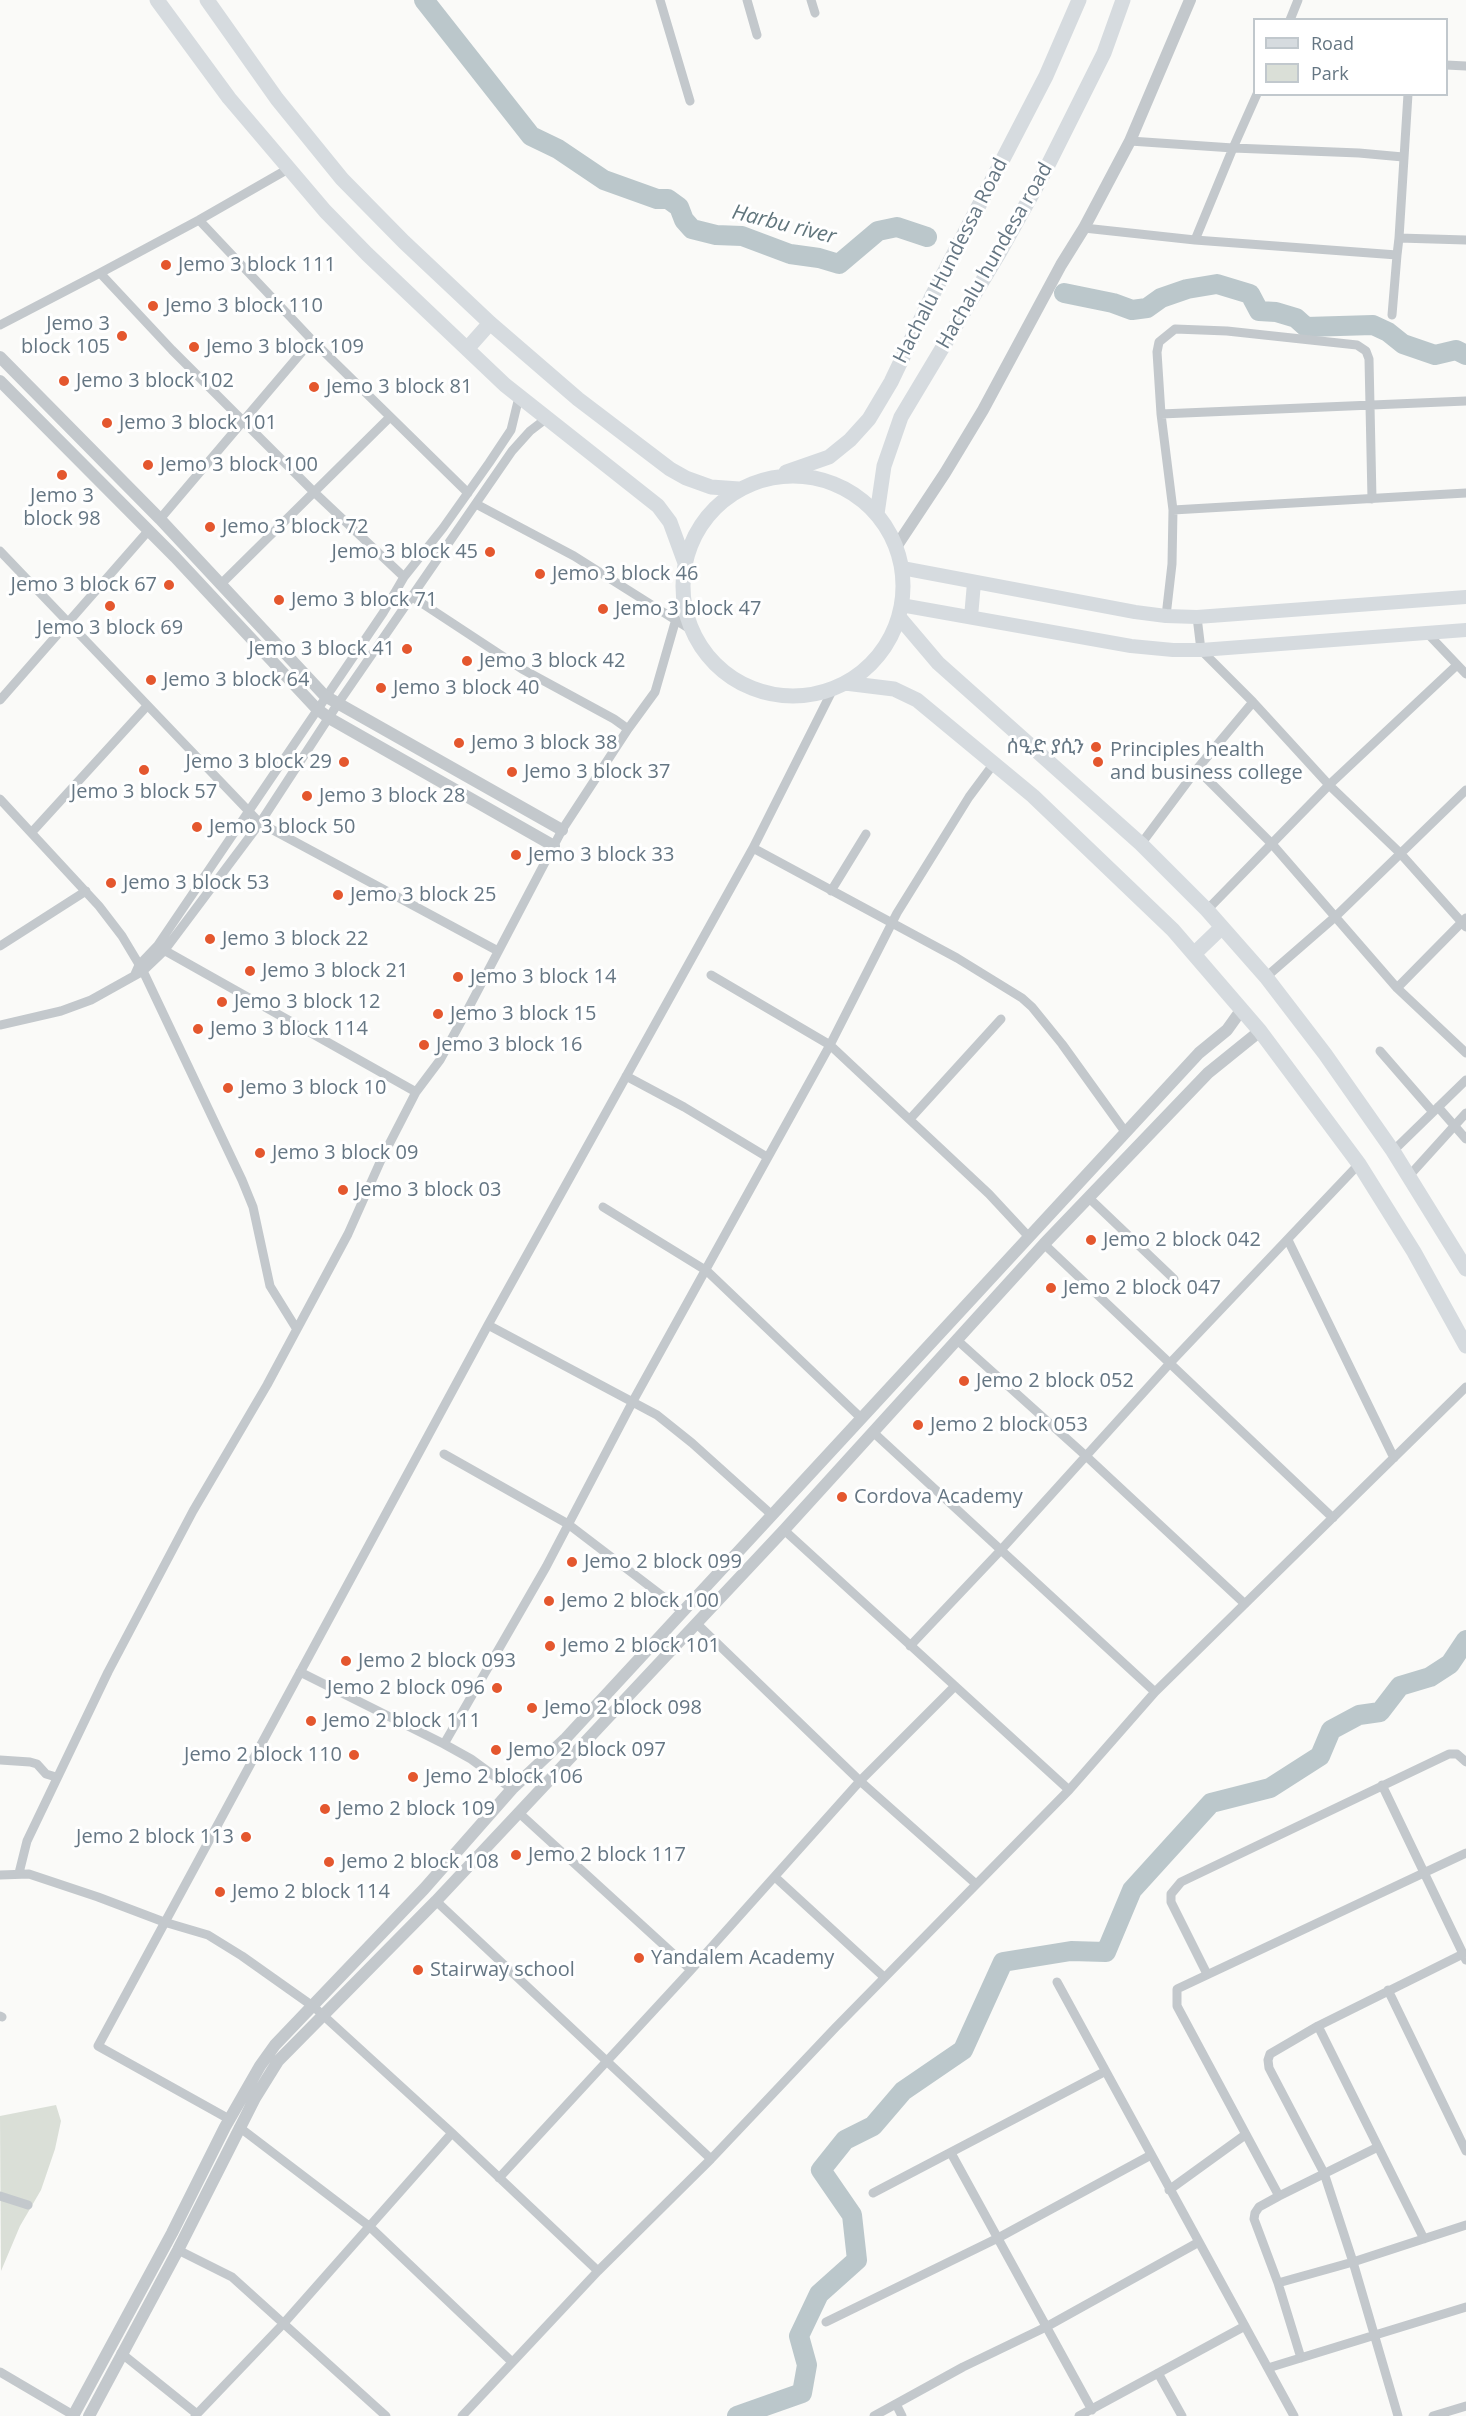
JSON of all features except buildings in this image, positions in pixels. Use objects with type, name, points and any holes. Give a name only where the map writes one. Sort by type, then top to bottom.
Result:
[{"type":"main road","points":[[157,0],[206,69],[288,169],[367,254],[467,350],[519,396],[658,506],[670,522],[685,563]]},
{"type":"main road","points":[[207,0],[277,99],[342,179],[404,242],[490,323],[578,399],[670,469],[686,478],[711,487],[739,489]]},
{"type":"main road","name":"Hachalu Hundessa Road","points":[[739,489],[829,457],[850,440],[869,419],[891,382],[932,296],[1046,76],[1079,0]]},
{"type":"main road","name":"Hachalu hundesa road","points":[[877,514],[884,466],[901,417],[998,255],[1045,171],[1104,53],[1123,0]]},
{"type":"main road","points":[[467,350],[490,323]]},
{"type":"main road","points":[[739,489],[716,506],[699,528],[685,563],[683,586],[686,609],[693,631],[703,649],[717,665],[733,678],[752,688],[772,694],[792,696],[813,694],[839,686],[868,666],[887,644],[900,611],[902,568],[896,547],[877,514],[848,490],[813,476],[775,476]]},
{"type":"main road","points":[[902,568],[974,583],[1166,616],[1197,617],[1466,597]]},
{"type":"main road","points":[[971,617],[974,583]]},
{"type":"main road","points":[[900,611],[971,617],[1131,646],[1202,650],[1466,630]]},
{"type":"main road","points":[[900,611],[938,663],[1141,844],[1207,910],[1266,977],[1325,1054],[1393,1151],[1466,1269]]},
{"type":"main road","points":[[839,686],[894,689],[917,700],[995,762],[1115,872],[1195,953],[1260,1031],[1359,1164],[1462,1330],[1466,1346]]},
{"type":"main road","points":[[1195,953],[1221,928]]},
{"type":"street","points":[[660,0],[690,101]]},
{"type":"street","points":[[747,0],[757,35]]},
{"type":"street","points":[[811,0],[815,13]]},
{"type":"street","points":[[896,547],[945,474],[983,410],[1061,265],[1084,228],[1130,141],[1190,0]]},
{"type":"street","points":[[1291,18],[1298,0]]},
{"type":"street","points":[[1448,65],[1466,66]]},
{"type":"street","points":[[1195,240],[1256,96]]},
{"type":"street","points":[[1392,315],[1408,96]]},
{"type":"street","points":[[1130,141],[1403,157]]},
{"type":"street","points":[[0,325],[199,220],[288,169]]},
{"type":"street","points":[[199,220],[312,340],[468,493]]},
{"type":"street","points":[[1084,228],[1195,240],[1397,255]]},
{"type":"street","points":[[1399,238],[1466,240]]},
{"type":"street","points":[[100,273],[172,350],[314,492],[404,577]]},
{"type":"street","points":[[1166,616],[1172,564],[1173,510],[1161,414],[1157,352],[1160,342],[1175,329],[1227,331],[1357,345],[1366,351],[1369,359],[1372,499]]},
{"type":"street","points":[[160,519],[312,340]]},
{"type":"street","points":[[0,357],[186,546],[324,696],[562,830]]},
{"type":"street","points":[[10,367],[0,380],[149,530],[316,708],[329,718],[554,846]]},
{"type":"street","points":[[161,948],[247,811],[383,613],[404,577],[443,528],[511,430],[519,396]]},
{"type":"street","points":[[1161,414],[1466,401]]},
{"type":"street","points":[[221,584],[390,417]]},
{"type":"street","points":[[0,1025],[76,1006],[139,970],[161,948],[260,823],[411,596],[520,441],[547,418]]},
{"type":"street","points":[[1173,510],[1466,493]]},
{"type":"street","points":[[476,504],[574,556],[693,631]]},
{"type":"street","points":[[443,528],[454,536]]},
{"type":"street","points":[[0,700],[149,530]]},
{"type":"street","points":[[175,557],[186,546]]},
{"type":"street","points":[[0,551],[260,823],[498,951]]},
{"type":"street","points":[[411,596],[522,669],[614,719],[628,729]]},
{"type":"street","points":[[383,613],[395,621]]},
{"type":"street","points":[[1197,617],[1202,650],[1329,785],[1400,854],[1464,922],[1397,988]]},
{"type":"street","points":[[19,1873],[27,1841],[108,1672],[193,1511],[267,1385],[357,1218],[381,1160],[416,1092],[440,1060],[562,830],[655,692],[676,619]]},
{"type":"street","points":[[1428,634],[1466,674]]},
{"type":"street","points":[[1207,910],[1329,785],[1457,665]]},
{"type":"street","points":[[511,2361],[369,2226],[234,2123],[98,2046],[488,1324],[753,848],[839,686]]},
{"type":"street","points":[[1141,844],[1197,769],[1253,702]]},
{"type":"street","points":[[32,832],[147,706]]},
{"type":"street","points":[[444,1744],[504,1643],[633,1401],[707,1271],[830,1045],[891,925],[969,797],[995,762]]},
{"type":"street","points":[[1197,769],[1272,844],[1397,988],[1466,1053]]},
{"type":"street","points":[[1266,977],[1335,917],[1466,790]]},
{"type":"street","points":[[0,799],[87,891],[122,936],[242,1180],[253,1207],[270,1286],[296,1328]]},
{"type":"street","points":[[831,891],[866,834]]},
{"type":"street","points":[[753,848],[891,925],[957,958],[1027,1002],[1062,1044],[1126,1133]]},
{"type":"street","points":[[0,946],[87,891]]},
{"type":"street","points":[[161,948],[416,1092]]},
{"type":"street","points":[[711,975],[830,1045],[989,1194],[1029,1237]]},
{"type":"street","points":[[318,2012],[512,1789],[566,1738],[1199,1053],[1227,1030],[1242,1009]]},
{"type":"street","points":[[910,1119],[1001,1019]]},
{"type":"street","points":[[0,2372],[73,2416],[122,2354],[178,2250],[260,2066],[275,2045],[290,2028],[318,2012],[436,1900],[849,1460],[1044,1244],[1208,1072],[1260,1031]]},
{"type":"street","points":[[1380,1051],[1436,1110],[1455,1125],[1466,1139]]},
{"type":"street","points":[[626,1076],[684,1107],[767,1157]]},
{"type":"street","points":[[1393,1151],[1466,1080]]},
{"type":"street","points":[[1409,1176],[1466,1113]]},
{"type":"street","points":[[910,1646],[1000,1551],[1171,1362],[1359,1164]]},
{"type":"street","points":[[1090,1172],[1102,1183]]},
{"type":"street","points":[[1089,1198],[1174,1279]]},
{"type":"street","points":[[603,1207],[707,1271],[861,1418]]},
{"type":"street","points":[[1288,1240],[1394,1458]]},
{"type":"street","points":[[1044,1244],[1333,1518]]},
{"type":"street","points":[[488,1324],[657,1415],[692,1443],[772,1515]]},
{"type":"street","points":[[957,1340],[1245,1604]]},
{"type":"street","points":[[462,2416],[511,2361],[598,2271],[711,2159],[884,1977],[1069,1790],[1155,1692],[1466,1387]]},
{"type":"street","points":[[874,1433],[1155,1692]]},
{"type":"street","points":[[835,1447],[849,1460]]},
{"type":"street","points":[[444,1454],[568,1524],[682,1611]]},
{"type":"street","points":[[784,1530],[1069,1790]]},
{"type":"street","points":[[696,1623],[860,1781],[976,1884]]},
{"type":"street","points":[[300,1672],[444,1744],[471,1759],[512,1789]]},
{"type":"street","points":[[498,2178],[691,1970],[860,1781],[955,1686]]},
{"type":"street","points":[[566,1738],[576,1750]]},
{"type":"street","points":[[1208,1974],[1171,1902],[1171,1894],[1180,1882],[1449,1754],[1457,1754],[1466,1762]]},
{"type":"street","points":[[0,1760],[37,1764],[46,1774],[56,1777]]},
{"type":"street","points":[[1382,1785],[1464,1957],[1388,1990],[1318,2026],[1270,2054],[1268,2060],[1269,2068],[1324,2173],[1376,2335],[1398,2416]]},
{"type":"street","points":[[518,1812],[691,1970]]},
{"type":"street","points":[[1279,2196],[1177,2006],[1177,1989],[1466,1852]]},
{"type":"street","points":[[0,1875],[28,1874],[164,1922],[208,1935],[318,2012],[452,2133],[598,2271]]},
{"type":"street","points":[[775,1877],[884,1977]]},
{"type":"street","points":[[436,1900],[711,2159]]},
{"type":"street","points":[[1057,1982],[1104,2072],[1294,2416]]},
{"type":"street","points":[[1388,1990],[1466,2151]]},
{"type":"street","points":[[1318,2026],[1424,2239]]},
{"type":"street","points":[[873,2193],[1104,2072]]},
{"type":"street","points":[[88,2416],[96,2386],[172,2233],[234,2123]]},
{"type":"street","points":[[122,2354],[196,2415],[284,2323],[452,2133]]},
{"type":"street","points":[[1169,2190],[1245,2135]]},
{"type":"street","points":[[1301,2358],[1278,2283],[1254,2219],[1259,2207],[1377,2147]]},
{"type":"street","points":[[951,2153],[1092,2410]]},
{"type":"street","points":[[826,2322],[998,2238],[1151,2155]]},
{"type":"street","points":[[0,2196],[28,2205]]},
{"type":"street","points":[[1278,2283],[1353,2262],[1466,2225]]},
{"type":"street","points":[[874,2416],[963,2367],[1046,2327],[1199,2242]]},
{"type":"street","points":[[178,2250],[232,2277],[386,2416]]},
{"type":"street","points":[[1268,2368],[1466,2307]]},
{"type":"street","points":[[1079,2416],[1245,2326]]},
{"type":"street","points":[[1158,2373],[1182,2416]]},
{"type":"street","points":[[896,2404],[902,2416]]},
{"type":"street","points":[[1433,2416],[1466,2406]]},
{"type":"green space","points":[[56,2105],[61,2121],[55,2149],[41,2190],[20,2226],[1,2271],[0,2116]]},
{"type":"waterway","name":"Harbu river","points":[[424,0],[531,136],[558,149],[604,180],[657,199],[668,199],[679,207],[684,220],[692,229],[716,235],[742,236],[790,254],[819,258],[839,264],[878,231],[897,227],[927,237]]},
{"type":"waterway","name":"Harbu river","points":[[1064,293],[1113,303],[1132,310],[1147,308],[1161,298],[1187,289],[1217,284],[1250,294],[1259,311],[1276,312],[1296,318],[1306,327],[1373,325],[1388,332],[1403,344],[1435,355],[1456,350],[1466,355]]},
{"type":"waterway","points":[[737,2416],[802,2393],[807,2365],[799,2336],[819,2294],[857,2260],[852,2215],[821,2170],[845,2140],[873,2126],[903,2091],[963,2050],[1003,1962],[1071,1951],[1106,1952],[1132,1890],[1211,1803],[1270,1788],[1320,1756],[1331,1730],[1359,1715],[1380,1712],[1400,1686],[1430,1677],[1450,1664],[1466,1640]]},
{"type":"place","name":"Jemo 3 block 111","points":[[166,265]]},
{"type":"place","name":"Jemo 3 block 110","points":[[153,306]]},
{"type":"place","name":"Jemo 3 block 105","points":[[122,336]]},
{"type":"place","name":"Jemo 3 block 109","points":[[194,347]]},
{"type":"place","name":"Jemo 3 block 102","points":[[64,381]]},
{"type":"place","name":"Jemo 3 block 81","points":[[314,387]]},
{"type":"place","name":"Jemo 3 block 101","points":[[107,423]]},
{"type":"place","name":"Jemo 3 block 100","points":[[148,465]]},
{"type":"place","name":"Jemo 3 block 98","points":[[62,475]]},
{"type":"place","name":"Jemo 3 block 72","points":[[210,527]]},
{"type":"place","name":"Jemo 3 block 45","points":[[490,552]]},
{"type":"place","name":"Jemo 3 block 46","points":[[540,574]]},
{"type":"place","name":"Jemo 3 block 67","points":[[169,585]]},
{"type":"place","name":"Jemo 3 block 71","points":[[279,600]]},
{"type":"place","name":"Jemo 3 block 69","points":[[110,606]]},
{"type":"place","name":"Jemo 3 block 47","points":[[603,609]]},
{"type":"place","name":"Jemo 3 block 41","points":[[407,649]]},
{"type":"place","name":"Jemo 3 block 42","points":[[467,661]]},
{"type":"place","name":"Jemo 3 block 64","points":[[151,680]]},
{"type":"place","name":"Jemo 3 block 40","points":[[381,688]]},
{"type":"place","name":"Jemo 3 block 38","points":[[459,743]]},
{"type":"place","name":"ሰዒድ ያሲን","points":[[1096,747]]},
{"type":"place","name":"Jemo 3 block 29","points":[[344,762]]},
{"type":"place","name":"Principles health and business college","points":[[1098,762]]},
{"type":"place","name":"Jemo 3 block 57","points":[[144,770]]},
{"type":"place","name":"Jemo 3 block 37","points":[[512,772]]},
{"type":"place","name":"Jemo 3 block 28","points":[[307,796]]},
{"type":"place","name":"Jemo 3 block 50","points":[[197,827]]},
{"type":"place","name":"Jemo 3 block 33","points":[[516,855]]},
{"type":"place","name":"Jemo 3 block 53","points":[[111,883]]},
{"type":"place","name":"Jemo 3 block 25","points":[[338,895]]},
{"type":"place","name":"Jemo 3 block 22","points":[[210,939]]},
{"type":"place","name":"Jemo 3 block 21","points":[[250,971]]},
{"type":"place","name":"Jemo 3 block 14","points":[[458,977]]},
{"type":"place","name":"Jemo 3 block 12","points":[[222,1002]]},
{"type":"place","name":"Jemo 3 block 15","points":[[438,1014]]},
{"type":"place","name":"Jemo 3 block 114","points":[[198,1029]]},
{"type":"place","name":"Jemo 3 block 16","points":[[424,1045]]},
{"type":"place","name":"Jemo 3 block 10","points":[[228,1088]]},
{"type":"place","name":"Jemo 3 block 09","points":[[260,1153]]},
{"type":"place","name":"Jemo 3 block 03","points":[[343,1190]]},
{"type":"place","name":"Jemo 2 block 042","points":[[1091,1240]]},
{"type":"place","name":"Jemo 2 block 047","points":[[1051,1288]]},
{"type":"place","name":"Jemo 2 block 052","points":[[964,1381]]},
{"type":"place","name":"Jemo 2 block 053","points":[[918,1425]]},
{"type":"place","name":"Cordova Academy","points":[[842,1497]]},
{"type":"place","name":"Jemo 2 block 099","points":[[572,1562]]},
{"type":"place","name":"Jemo 2 block 100","points":[[549,1601]]},
{"type":"place","name":"Jemo 2 block 101","points":[[550,1646]]},
{"type":"place","name":"Jemo 2 block 093","points":[[346,1661]]},
{"type":"place","name":"Jemo 2 block 096","points":[[497,1688]]},
{"type":"place","name":"Jemo 2 block 098","points":[[532,1708]]},
{"type":"place","name":"Jemo 2 block 111","points":[[311,1721]]},
{"type":"place","name":"Jemo 2 block 097","points":[[496,1750]]},
{"type":"place","name":"Jemo 2 block 110","points":[[354,1755]]},
{"type":"place","name":"Jemo 2 block 106","points":[[413,1777]]},
{"type":"place","name":"Jemo 2 block 109","points":[[325,1809]]},
{"type":"place","name":"Jemo 2 block 113","points":[[246,1837]]},
{"type":"place","name":"Jemo 2 block 117","points":[[516,1855]]},
{"type":"place","name":"Jemo 2 block 108","points":[[329,1862]]},
{"type":"place","name":"Jemo 2 block 114","points":[[220,1892]]},
{"type":"place","name":"Yandalem Academy","points":[[639,1958]]},
{"type":"place","name":"Stairway school","points":[[418,1970]]}]
